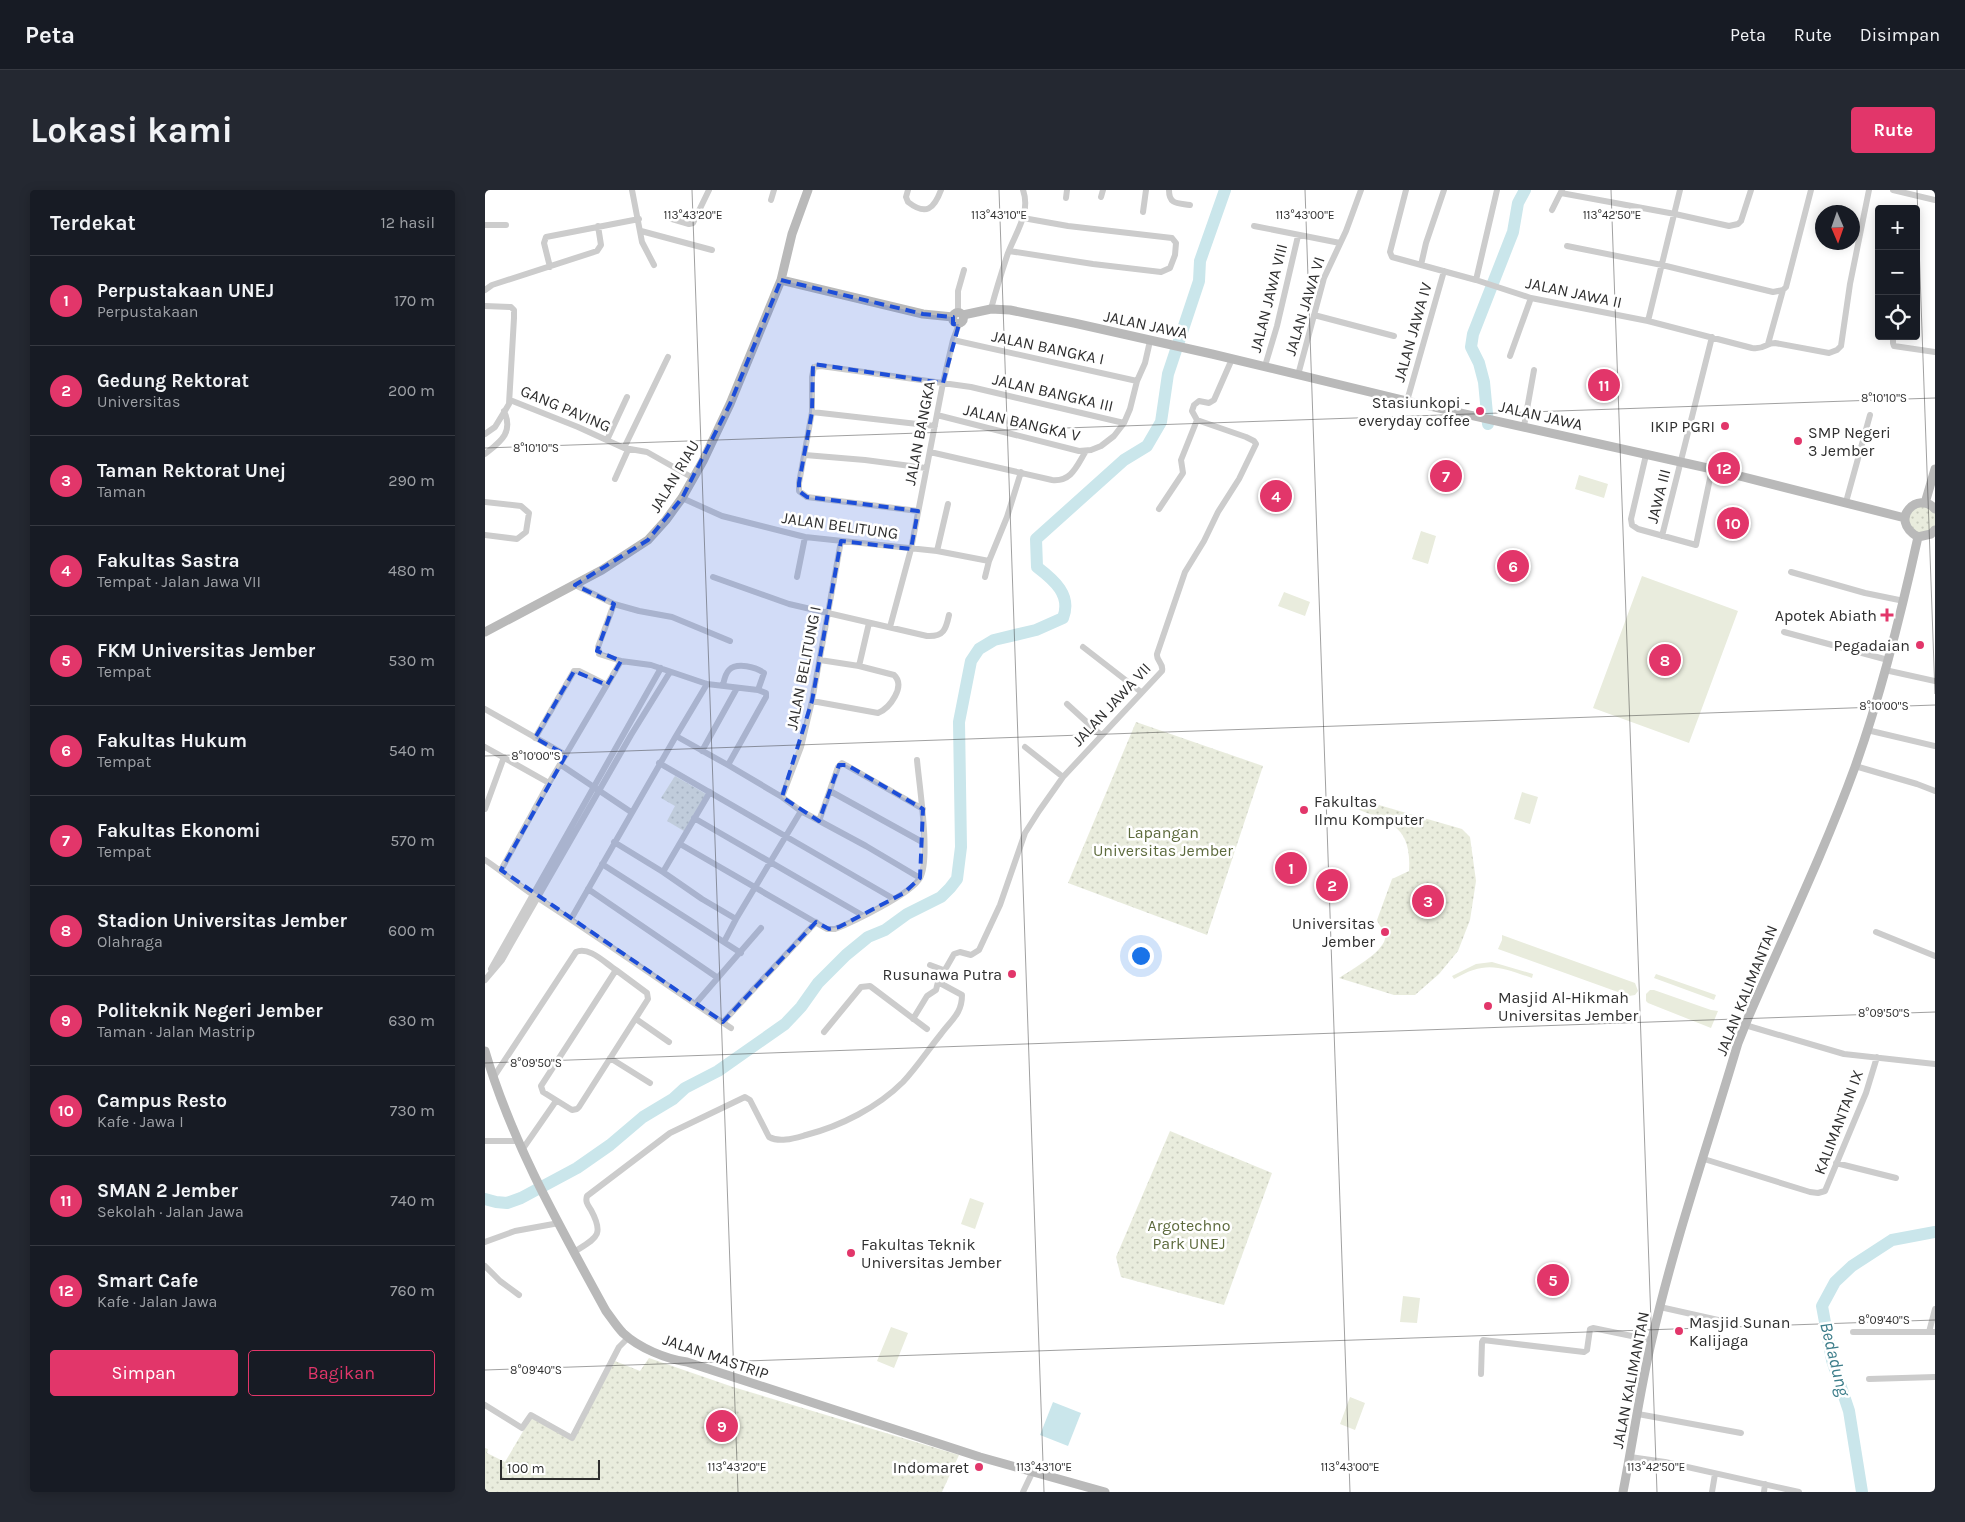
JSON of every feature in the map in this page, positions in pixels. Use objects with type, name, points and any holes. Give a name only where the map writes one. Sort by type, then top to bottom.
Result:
[{"type":"main road","name":"JALAN RIAU","points":[[485,632],[602,570],[649,540],[682,498],[730,404],[781,280],[792,234],[808,190]]},
{"type":"main road","name":"JALAN JAWA","points":[[781,280],[915,312],[958,317],[991,309],[1019,312],[1197,350],[1407,401],[1712,469],[1905,518]]},
{"type":"main road","points":[[1925,503],[1935,469]]},
{"type":"main road","points":[[1935,509],[1925,503],[1917,503],[1911,507],[1905,518],[1908,529],[1918,537],[1931,534],[1935,530]]},
{"type":"main road","name":"JALAN KALIMANTAN","points":[[1623,1492],[1651,1340],[1676,1247],[1745,1025],[1830,831],[1855,766],[1888,660],[1904,601],[1918,537]]},
{"type":"main road","name":"JALAN MASTRIP","points":[[485,1051],[487,1067],[529,1167],[559,1223],[577,1250],[607,1311],[623,1333],[648,1348],[676,1361],[687,1362],[980,1457],[1105,1492]]},
{"type":"street","points":[[632,190],[642,242],[654,265]]},
{"type":"street","points":[[672,219],[689,224],[693,223],[709,190]]},
{"type":"street","points":[[771,200],[774,190]]},
{"type":"street","points":[[908,190],[906,195],[908,202],[926,209],[934,205],[941,190]]},
{"type":"street","points":[[991,309],[1009,251],[1023,218],[1026,205],[1023,190]]},
{"type":"street","points":[[1066,198],[1067,190]]},
{"type":"street","points":[[1143,212],[1146,190]]},
{"type":"street","points":[[1169,190],[1171,201],[1190,205]]},
{"type":"street","name":"JALAN JAWA VI","points":[[1298,374],[1324,278],[1346,231],[1361,190]]},
{"type":"street","name":"JALAN JAWA II","points":[[1406,190],[1391,255],[1531,298],[1648,322],[1756,349],[1764,348],[1769,344],[1784,344],[1826,353],[1834,352],[1839,348],[1869,190]]},
{"type":"street","points":[[1421,265],[1426,243],[1444,190]]},
{"type":"street","points":[[1476,280],[1497,190]]},
{"type":"street","points":[[1648,322],[1680,190]]},
{"type":"street","points":[[1552,210],[1561,192],[1675,214],[1719,225],[1733,226],[1741,221],[1751,190]]},
{"type":"street","points":[[1769,344],[1811,190]]},
{"type":"street","points":[[1893,190],[1915,192],[1935,200]]},
{"type":"street","points":[[1009,251],[1161,272],[1166,271],[1171,266],[1175,255],[1175,240],[1023,218]]},
{"type":"street","points":[[549,267],[544,243],[545,238],[639,219]]},
{"type":"street","points":[[485,225],[506,225]]},
{"type":"street","points":[[485,290],[491,285],[599,250],[601,243],[598,226]]},
{"type":"street","points":[[1254,226],[1340,243]]},
{"type":"street","points":[[641,230],[712,250]]},
{"type":"street","name":"JALAN JAWA VIII","points":[[1265,366],[1277,326],[1298,236]]},
{"type":"street","points":[[1567,246],[1662,265],[1773,292],[1783,290]]},
{"type":"street","name":"JALAN BANGKA","points":[[890,627],[911,549],[917,511],[958,317],[958,291],[965,270]]},
{"type":"street","name":"JALAN JAWA IV","points":[[1407,401],[1444,270]]},
{"type":"street","points":[[1510,356],[1531,298]]},
{"type":"street","name":"GANG PAVING","points":[[485,306],[507,306],[513,310],[514,345],[509,400],[626,449],[647,452],[693,478]]},
{"type":"street","points":[[1314,315],[1394,336]]},
{"type":"street","points":[[1680,463],[1711,337]]},
{"type":"street","name":"JALAN BANGKA I","points":[[953,340],[1137,381]]},
{"type":"street","points":[[1893,340],[1894,346],[1935,352]]},
{"type":"street","points":[[1124,423],[1130,409],[1137,381],[1154,342]]},
{"type":"street","points":[[615,479],[626,449],[668,357]]},
{"type":"street","points":[[1159,509],[1183,473],[1181,460],[1197,420],[1192,411],[1194,405],[1199,401],[1209,403],[1213,400],[1232,359]]},
{"type":"street","name":"JALAN BANGKA III","points":[[812,412],[813,371],[817,366],[980,389],[1124,423],[1114,436],[1101,446]]},
{"type":"street","points":[[1524,426],[1534,370]]},
{"type":"street","points":[[607,440],[627,397]]},
{"type":"street","points":[[485,434],[495,427],[509,400]]},
{"type":"street","points":[[485,454],[504,439],[506,433],[503,411]]},
{"type":"street","points":[[917,511],[804,495],[799,491],[812,412],[935,426]]},
{"type":"street","name":"JALAN BANGKA V","points":[[937,415],[1079,451],[1086,451],[1101,446]]},
{"type":"street","points":[[1846,502],[1870,415]]},
{"type":"street","name":"JALAN JAWA VII","points":[[913,1019],[927,996],[936,990],[938,982],[955,954],[960,952],[971,955],[979,950],[1000,905],[1025,834],[1063,777],[1162,671],[1162,665],[1157,654],[1185,572],[1204,541],[1218,512],[1239,479],[1256,444],[1246,437],[1197,420]]},
{"type":"street","points":[[931,452],[1052,480],[1064,480],[1086,451]]},
{"type":"street","points":[[805,455],[926,468]]},
{"type":"street","points":[[1646,455],[1631,521],[1633,527],[1695,544],[1712,469]]},
{"type":"street","name":"JAWA III","points":[[1662,536],[1680,463]]},
{"type":"street","points":[[985,577],[989,561],[1007,518],[1021,472]]},
{"type":"street","name":"JALAN BELITUNG","points":[[682,498],[722,516],[805,537],[911,549],[937,550],[989,561]]},
{"type":"street","points":[[485,502],[521,506],[529,514],[526,532],[517,538],[485,535]]},
{"type":"street","points":[[937,550],[947,504]]},
{"type":"street","points":[[797,577],[805,537]]},
{"type":"street","name":"JALAN BELITUNG I","points":[[782,797],[801,747],[812,701],[841,540]]},
{"type":"street","points":[[1791,572],[1865,593],[1904,601]]},
{"type":"street","points":[[713,577],[789,604],[927,636],[938,636],[946,630],[949,615]]},
{"type":"street","points":[[575,585],[614,604],[672,617],[731,641]]},
{"type":"street","points":[[614,604],[597,651],[599,654],[621,661],[651,665],[707,684],[758,690],[766,693],[766,697],[728,765]]},
{"type":"street","points":[[859,666],[869,623]]},
{"type":"street","points":[[1784,632],[1888,660]]},
{"type":"street","points":[[1083,647],[1141,692]]},
{"type":"street","points":[[812,701],[873,713],[884,710],[898,689],[897,678],[894,674],[820,660]]},
{"type":"street","points":[[501,870],[549,783],[621,661]]},
{"type":"street","points":[[723,685],[729,670],[738,667],[751,667],[764,673],[758,690]]},
{"type":"street","points":[[487,977],[502,960],[509,943],[628,733],[661,668]]},
{"type":"street","points":[[1885,670],[1935,681]]},
{"type":"street","points":[[535,738],[574,671],[607,685]]},
{"type":"street","points":[[628,733],[670,672]]},
{"type":"street","points":[[571,919],[659,762],[707,684]]},
{"type":"street","points":[[702,751],[737,688]]},
{"type":"street","points":[[1067,704],[1101,735]]},
{"type":"street","points":[[485,709],[566,756]]},
{"type":"street","points":[[1867,730],[1935,746]]},
{"type":"street","points":[[676,736],[782,797],[801,811],[920,878]]},
{"type":"street","points":[[485,747],[549,783]]},
{"type":"street","points":[[1025,747],[1063,777]]},
{"type":"street","points":[[485,809],[504,757]]},
{"type":"street","points":[[680,844],[827,929],[833,929],[894,899],[913,887],[920,878],[923,870],[924,843],[923,809],[917,760]]},
{"type":"street","points":[[659,762],[894,899]]},
{"type":"street","points":[[819,821],[838,767],[843,763],[923,809]]},
{"type":"street","points":[[561,765],[631,812]]},
{"type":"street","points":[[1855,766],[1935,791]]},
{"type":"street","points":[[830,790],[924,843]]},
{"type":"street","points":[[663,872],[710,792]]},
{"type":"street","points":[[725,942],[736,919],[801,811]]},
{"type":"street","points":[[695,818],[862,915]]},
{"type":"street","points":[[614,842],[736,919]]},
{"type":"street","points":[[485,860],[535,897],[571,919],[731,1028]]},
{"type":"street","points":[[602,864],[741,953]]},
{"type":"street","points":[[588,889],[719,978]]},
{"type":"street","points":[[723,1022],[816,922]]},
{"type":"street","points":[[696,1003],[761,928]]},
{"type":"street","points":[[1876,932],[1935,956]]},
{"type":"street","points":[[493,1078],[575,952],[580,950],[589,952],[616,970],[648,995],[648,1001],[577,1109],[572,1110],[556,1101],[542,1091],[542,1085],[616,970]]},
{"type":"street","points":[[930,965],[946,971]]},
{"type":"street","points":[[577,1250],[595,1238],[598,1232],[598,1224],[586,1202],[587,1196],[670,1133],[745,1097],[750,1100],[769,1137],[774,1139],[791,1139],[819,1131],[850,1118],[888,1095],[902,1083],[948,1024],[957,1017],[962,996],[938,982]]},
{"type":"street","points":[[824,1032],[861,987],[865,985],[927,1029]]},
{"type":"street","points":[[636,1019],[669,1042]]},
{"type":"street","points":[[1745,1025],[1830,1050],[1935,1064]]},
{"type":"street","name":"KALIMANTAN IX","points":[[1704,1159],[1815,1193],[1825,1191],[1865,1094],[1877,1057]]},
{"type":"street","points":[[611,1058],[650,1083]]},
{"type":"street","points":[[522,1150],[556,1101]]},
{"type":"street","points":[[485,1142],[517,1141]]},
{"type":"street","points":[[1836,1163],[1896,1178]]},
{"type":"street","points":[[485,1242],[515,1231],[559,1223]]},
{"type":"street","points":[[485,1266],[500,1281],[519,1295]]},
{"type":"street","points":[[1660,1307],[1727,1322]]},
{"type":"street","points":[[1853,1332],[1932,1332],[1935,1309]]},
{"type":"street","points":[[1481,1374],[1483,1340],[1583,1352],[1587,1350],[1590,1330],[1593,1328],[1651,1340]]},
{"type":"street","points":[[485,1405],[522,1428],[531,1415],[572,1438],[619,1347],[629,1337]]},
{"type":"street","points":[[1869,1379],[1935,1377]]},
{"type":"street","points":[[1638,1414],[1741,1433]]},
{"type":"street","points":[[1630,1457],[1665,1462],[1799,1492]]},
{"type":"street","points":[[1023,1492],[1033,1471]]},
{"type":"street","points":[[1712,1492],[1715,1474]]},
{"type":"street","points":[[1764,1492],[1765,1484]]},
{"type":"highlighted area","points":[[781,280],[923,314],[953,317],[953,324],[959,324],[943,383],[813,364],[812,412],[799,483],[799,491],[807,497],[918,511],[911,549],[841,541],[812,701],[782,797],[819,821],[839,765],[847,765],[923,809],[920,878],[904,893],[839,927],[829,929],[816,922],[723,1022],[501,870],[566,755],[535,738],[574,671],[607,685],[621,661],[597,651],[614,604],[575,585],[648,540],[682,498],[730,404]]},
{"type":"green space","points":[[1579,475],[1608,484],[1604,498],[1575,489]]},
{"type":"green space","points":[[1917,503],[1935,509],[1935,530],[1918,537],[1905,518]]},
{"type":"green space","points":[[1421,531],[1436,536],[1428,564],[1412,559]]},
{"type":"green space","points":[[1642,576],[1738,611],[1689,743],[1593,708]]},
{"type":"green space","points":[[1284,592],[1310,602],[1305,616],[1278,606]]},
{"type":"green space","name":"Lapangan Universitas Jember","points":[[1136,722],[1263,766],[1207,935],[1068,883]]},
{"type":"green space","points":[[675,776],[706,794],[684,831],[667,821],[675,806],[661,798]]},
{"type":"green space","points":[[1522,792],[1538,797],[1530,824],[1514,819]]},
{"type":"green space","points":[[1358,799],[1462,829],[1470,837],[1476,881],[1470,920],[1458,951],[1439,974],[1415,995],[1394,995],[1339,978],[1365,961],[1383,944],[1384,934],[1377,920],[1392,879],[1409,871],[1407,844],[1402,835],[1388,822],[1354,808]]},
{"type":"green space","points":[[1502,935],[1635,983],[1638,991],[1635,995],[1629,996],[1498,949]]},
{"type":"green space","points":[[1492,962],[1533,974],[1532,978],[1493,967],[1475,969],[1454,979],[1452,976],[1476,964]]},
{"type":"green space","points":[[1656,974],[1716,995],[1714,1000],[1654,978]]},
{"type":"green space","points":[[1650,990],[1718,1011],[1711,1028],[1648,1003],[1646,1001],[1646,994]]},
{"type":"green space","name":"Argotechno Park UNEJ","points":[[1170,1131],[1272,1173],[1224,1305],[1121,1277],[1116,1257]]},
{"type":"green space","points":[[970,1198],[984,1203],[975,1229],[961,1224]]},
{"type":"green space","points":[[1403,1296],[1420,1298],[1417,1323],[1400,1322]]},
{"type":"green space","points":[[891,1327],[908,1333],[894,1368],[877,1361]]},
{"type":"green space","points":[[649,1358],[733,1387],[959,1455],[942,1492],[485,1492],[485,1448],[488,1449],[487,1453],[505,1462],[532,1416],[572,1440],[615,1361],[640,1371]]},
{"type":"green space","points":[[1350,1397],[1365,1403],[1355,1430],[1340,1424]]},
{"type":"water","points":[[1053,1402],[1081,1413],[1068,1446],[1040,1435]]},
{"type":"waterway","points":[[485,1199],[507,1203],[521,1198],[577,1168],[610,1145],[643,1117],[673,1099],[685,1088],[718,1071],[785,1024],[801,1007],[818,983],[846,955],[868,937],[885,930],[907,914],[941,897],[957,879],[961,847],[959,722],[971,661],[979,649],[994,640],[1036,630],[1063,618],[1065,602],[1060,589],[1037,567],[1036,539],[1124,460],[1147,446],[1161,422],[1168,374],[1199,281],[1200,261],[1225,190]]},
{"type":"waterway","points":[[1488,424],[1484,382],[1479,363],[1471,347],[1473,334],[1513,232],[1518,203],[1525,190]]},
{"type":"waterway","name":"Bedadung","points":[[1862,1492],[1849,1411],[1832,1360],[1822,1306],[1835,1282],[1852,1266],[1892,1240],[1935,1232]]},
{"type":"place","name":"SMAN 2 Jember","points":[[1604,385]]},
{"type":"place","name":"Stasiunkopi - everyday coffee","points":[[1480,411]]},
{"type":"place","name":"IKIP PGRI","points":[[1725,426]]},
{"type":"place","name":"SMP Negeri 3 Jember","points":[[1798,441]]},
{"type":"place","name":"Smart Cafe","points":[[1724,468]]},
{"type":"place","name":"Fakultas Ekonomi","points":[[1446,476]]},
{"type":"place","name":"Fakultas Sastra","points":[[1276,496]]},
{"type":"place","name":"Campus Resto","points":[[1733,523]]},
{"type":"place","name":"Fakultas Hukum","points":[[1513,566]]},
{"type":"place","name":"Apotek Abiath","points":[[1887,615]]},
{"type":"place","name":"Pegadaian","points":[[1920,645]]},
{"type":"place","name":"Stadion Universitas Jember","points":[[1665,660]]},
{"type":"place","name":"Fakultas Ilmu Komputer","points":[[1304,810]]},
{"type":"place","name":"Perpustakaan UNEJ","points":[[1291,868]]},
{"type":"place","name":"Gedung Rektorat","points":[[1332,885]]},
{"type":"place","name":"Taman Rektorat Unej","points":[[1428,901]]},
{"type":"place","name":"Universitas Jember","points":[[1385,932]]},
{"type":"place","name":"Rusunawa Putra","points":[[1012,974]]},
{"type":"place","name":"Masjid Al-Hikmah Universitas Jember","points":[[1488,1006]]},
{"type":"place","name":"Fakultas Teknik Universitas Jember","points":[[851,1253]]},
{"type":"place","name":"FKM Universitas Jember","points":[[1553,1280]]},
{"type":"place","name":"Masjid Sunan Kalijaga","points":[[1679,1331]]},
{"type":"place","name":"Politeknik Negeri Jember","points":[[722,1426]]},
{"type":"place","name":"Indomaret","points":[[979,1467]]}]
